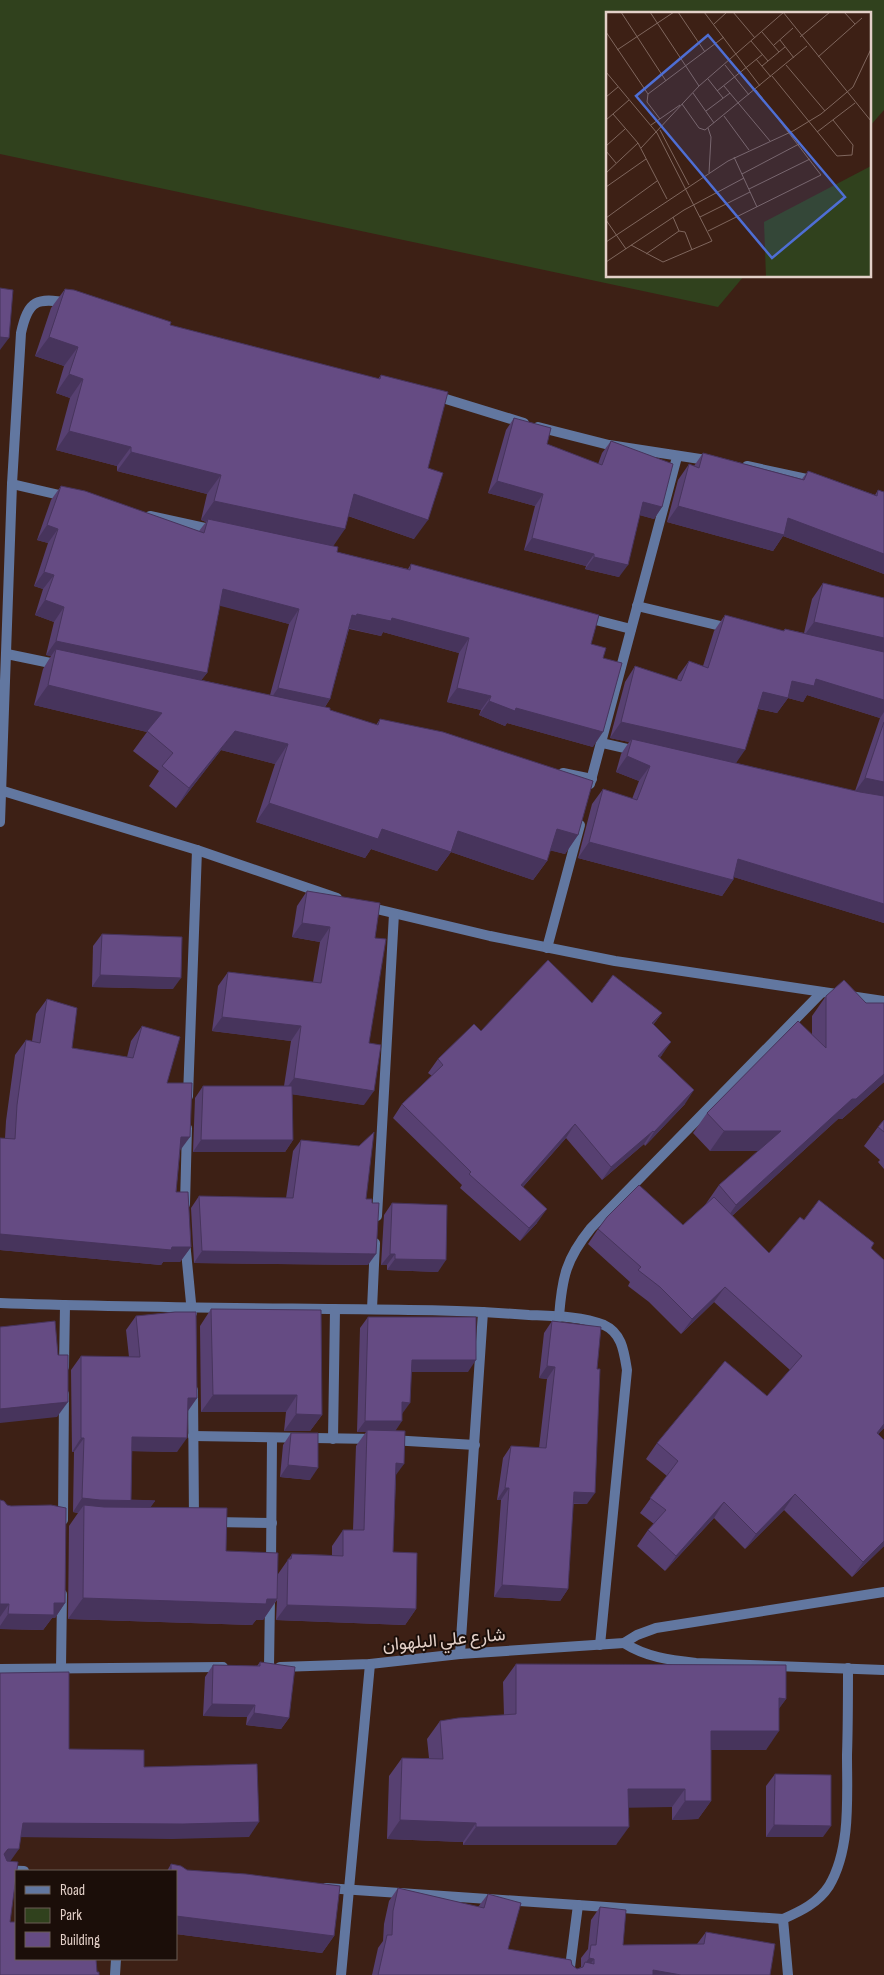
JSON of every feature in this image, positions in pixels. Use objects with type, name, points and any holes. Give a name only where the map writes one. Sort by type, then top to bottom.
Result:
[{"type":"street","points":[[0,822],[12,484],[21,333],[28,311],[34,303],[43,300],[80,305]]},
{"type":"street","points":[[426,394],[442,397],[531,425],[609,445],[677,457],[773,470],[824,483]]},
{"type":"street","points":[[587,798],[677,457]]},
{"type":"street","points":[[12,484],[82,500]]},
{"type":"street","points":[[137,513],[222,532]]},
{"type":"street","points":[[637,606],[740,631]]},
{"type":"street","points":[[573,615],[631,629]]},
{"type":"street","points":[[7,654],[74,668]]},
{"type":"street","points":[[602,743],[647,753]]},
{"type":"street","points":[[554,771],[592,779]]},
{"type":"street","points":[[0,790],[197,850],[354,904],[394,914],[624,963],[884,1001]]},
{"type":"street","points":[[547,948],[582,816]]},
{"type":"street","points":[[193,1322],[186,1268],[184,1223],[197,850]]},
{"type":"street","points":[[372,1309],[394,914]]},
{"type":"street","points":[[559,1317],[561,1289],[572,1255],[591,1228],[822,992]]},
{"type":"street","points":[[0,1303],[483,1312],[559,1317],[590,1321],[606,1326],[617,1334],[624,1349],[627,1370],[600,1645]]},
{"type":"street","points":[[63,1523],[65,1305]]},
{"type":"street","points":[[333,1439],[335,1309]]},
{"type":"street","points":[[460,1654],[483,1312]]},
{"type":"street","points":[[194,1378],[189,1521],[272,1523],[272,1439]]},
{"type":"street","points":[[193,1436],[272,1439],[406,1440],[475,1445]]},
{"type":"street","points":[[51,1515],[63,1523],[77,1520]]},
{"type":"street","name":"شارع علي البلهوان","points":[[272,1523],[264,1667],[370,1664],[460,1654],[624,1643],[637,1635],[656,1628],[884,1592]]},
{"type":"street","points":[[61,1668],[62,1588]]},
{"type":"street","points":[[624,1643],[637,1652],[667,1660],[696,1663],[884,1670]]},
{"type":"street","points":[[341,1975],[370,1664]]},
{"type":"street","points":[[0,1669],[230,1667]]},
{"type":"street","points":[[312,1888],[783,1919],[804,1910],[813,1903],[828,1887],[839,1863],[844,1833],[847,1784],[848,1668]]},
{"type":"street","points":[[0,1870],[15,1871]]},
{"type":"street","points":[[569,1975],[578,1905]]},
{"type":"street","points":[[783,1919],[788,1975]]},
{"type":"street","points":[[115,1975],[116,1960]]},
{"type":"green space","points":[[0,0],[884,0],[884,110],[872,124],[872,12],[606,12],[606,278],[742,278],[718,307],[0,154]]},
{"type":"building","points":[[0,288],[13,290],[9,338],[0,337]]},
{"type":"building","points":[[65,289],[74,290],[171,322],[170,325],[380,379],[381,375],[448,392],[428,468],[443,473],[428,520],[354,494],[345,529],[214,501],[221,475],[131,452],[131,447],[69,431],[83,379],[69,374],[78,347],[49,337]]},
{"type":"building","points":[[514,418],[551,428],[547,444],[602,465],[611,441],[673,464],[662,507],[643,502],[628,565],[594,557],[594,554],[532,538],[543,494],[497,481]]},
{"type":"building","points":[[703,453],[804,480],[808,471],[877,496],[878,490],[884,492],[884,554],[788,518],[784,535],[678,506],[689,464],[699,468]]},
{"type":"building","points":[[61,486],[85,491],[204,533],[208,519],[338,547],[337,552],[410,570],[411,564],[599,615],[591,644],[606,648],[603,658],[622,663],[603,732],[516,708],[515,711],[489,701],[491,696],[457,688],[469,638],[392,618],[391,621],[357,614],[356,616],[352,615],[330,699],[278,688],[299,609],[223,589],[207,673],[56,641],[64,607],[45,600],[54,575],[44,572],[58,529],[47,525]]},
{"type":"building","points":[[823,583],[884,598],[884,638],[814,622]]},
{"type":"building","points":[[725,615],[784,631],[785,629],[884,652],[884,700],[816,679],[814,686],[792,681],[788,698],[763,692],[745,750],[621,722],[635,666],[681,681],[689,661],[708,668]]},
{"type":"building","points":[[56,649],[330,708],[330,710],[378,725],[380,719],[443,732],[593,781],[578,835],[557,829],[547,861],[458,831],[451,852],[382,829],[378,839],[269,803],[288,744],[235,731],[189,788],[162,766],[173,753],[147,731],[162,713],[48,685]]},
{"type":"building","points":[[884,722],[884,782],[865,778]]},
{"type":"building","points":[[632,739],[884,796],[884,904],[738,859],[733,880],[589,842],[603,789],[637,800],[650,766],[627,756]]},
{"type":"building","points":[[307,891],[380,903],[375,938],[386,939],[369,1043],[381,1045],[374,1091],[294,1078],[301,1026],[222,1017],[228,972],[321,983],[330,927],[302,923]]},
{"type":"building","points":[[102,934],[182,937],[181,978],[100,975]]},
{"type":"building","points":[[548,960],[592,1003],[613,975],[662,1013],[652,1023],[671,1042],[658,1056],[694,1090],[654,1132],[611,1167],[575,1124],[521,1185],[547,1209],[529,1228],[469,1174],[471,1172],[402,1104],[443,1065],[438,1059],[474,1024],[481,1031]]},
{"type":"building","points":[[844,980],[866,1003],[884,1003],[884,1074],[856,1099],[852,1099],[736,1205],[719,1185],[781,1131],[724,1131],[707,1113],[798,1021],[826,1048],[826,996]]},
{"type":"building","points":[[47,999],[77,1008],[72,1048],[133,1058],[142,1026],[180,1037],[167,1083],[192,1083],[190,1137],[181,1137],[176,1192],[188,1192],[191,1247],[172,1247],[171,1250],[0,1234],[0,1138],[15,1139],[17,1105],[26,1040],[40,1043]]},
{"type":"building","points":[[203,1086],[292,1086],[293,1140],[201,1140]]},
{"type":"building","points":[[884,1120],[884,1132],[878,1127]]},
{"type":"building","points":[[374,1132],[366,1199],[372,1199],[372,1203],[379,1203],[376,1254],[202,1251],[199,1196],[293,1198],[301,1140],[359,1146]]},
{"type":"building","points":[[639,1185],[683,1225],[714,1197],[769,1253],[800,1217],[804,1220],[819,1200],[874,1243],[871,1248],[884,1260],[884,1424],[877,1433],[884,1440],[884,1541],[863,1562],[795,1494],[756,1534],[724,1502],[676,1556],[648,1530],[666,1510],[650,1498],[678,1461],[657,1443],[725,1361],[767,1396],[802,1356],[725,1287],[692,1319],[660,1287],[638,1270],[641,1267],[598,1229],[607,1217]]},
{"type":"building","points":[[392,1203],[447,1205],[446,1260],[395,1259],[395,1254],[390,1254]]},
{"type":"building","points":[[211,1309],[321,1310],[322,1415],[296,1414],[297,1395],[213,1395]]},
{"type":"building","points":[[196,1312],[197,1398],[188,1398],[187,1438],[132,1437],[131,1500],[155,1501],[82,1498],[84,1438],[81,1438],[81,1356],[140,1357],[136,1316]]},
{"type":"building","points":[[368,1317],[476,1317],[476,1360],[412,1360],[410,1403],[402,1402],[402,1421],[365,1421]]},
{"type":"building","points":[[55,1321],[58,1355],[68,1355],[68,1402],[0,1409],[0,1327]]},
{"type":"building","points":[[552,1321],[601,1327],[597,1369],[600,1369],[595,1493],[574,1492],[568,1589],[502,1585],[509,1488],[505,1488],[511,1446],[546,1448],[555,1367],[547,1366]]},
{"type":"building","points":[[367,1430],[405,1431],[404,1464],[396,1463],[393,1552],[417,1553],[416,1609],[287,1605],[288,1559],[291,1559],[292,1554],[343,1556],[343,1530],[364,1530]]},
{"type":"building","points":[[291,1433],[318,1433],[318,1468],[288,1465]]},
{"type":"building","points":[[0,1500],[11,1506],[51,1505],[66,1508],[65,1603],[54,1603],[54,1615],[8,1614],[9,1604],[0,1604]]},
{"type":"building","points":[[84,1505],[104,1507],[227,1508],[226,1551],[278,1553],[277,1599],[267,1599],[266,1604],[83,1598]]},
{"type":"building","points":[[260,1662],[295,1667],[289,1718],[254,1713],[255,1705],[212,1704],[213,1665],[260,1666]]},
{"type":"building","points":[[516,1664],[786,1665],[786,1699],[779,1698],[779,1731],[711,1731],[711,1801],[685,1801],[685,1789],[628,1789],[629,1827],[476,1827],[476,1823],[400,1820],[402,1758],[443,1759],[440,1721],[516,1714]]},
{"type":"building","points":[[69,1672],[69,1749],[144,1750],[144,1767],[257,1764],[259,1822],[183,1824],[23,1823],[19,1849],[8,1849],[4,1854],[7,1861],[18,1862],[17,1870],[15,1870],[10,1922],[15,1922],[15,1960],[96,1960],[99,1975],[0,1975],[0,1673]]},
{"type":"building","points":[[775,1774],[831,1775],[831,1826],[774,1825]]},
{"type":"building","points":[[171,1864],[181,1866],[187,1870],[246,1874],[340,1886],[334,1936],[178,1916],[178,1870],[171,1870]]},
{"type":"building","points":[[398,1888],[484,1908],[488,1894],[521,1903],[508,1949],[571,1960],[572,1965],[577,1969],[583,1967],[585,1962],[594,1964],[594,1959],[589,1958],[591,1945],[596,1945],[600,1907],[626,1910],[623,1945],[704,1944],[706,1932],[775,1944],[770,1975],[681,1975],[653,1970],[653,1975],[378,1975],[387,1935],[392,1935],[393,1911]]}]
